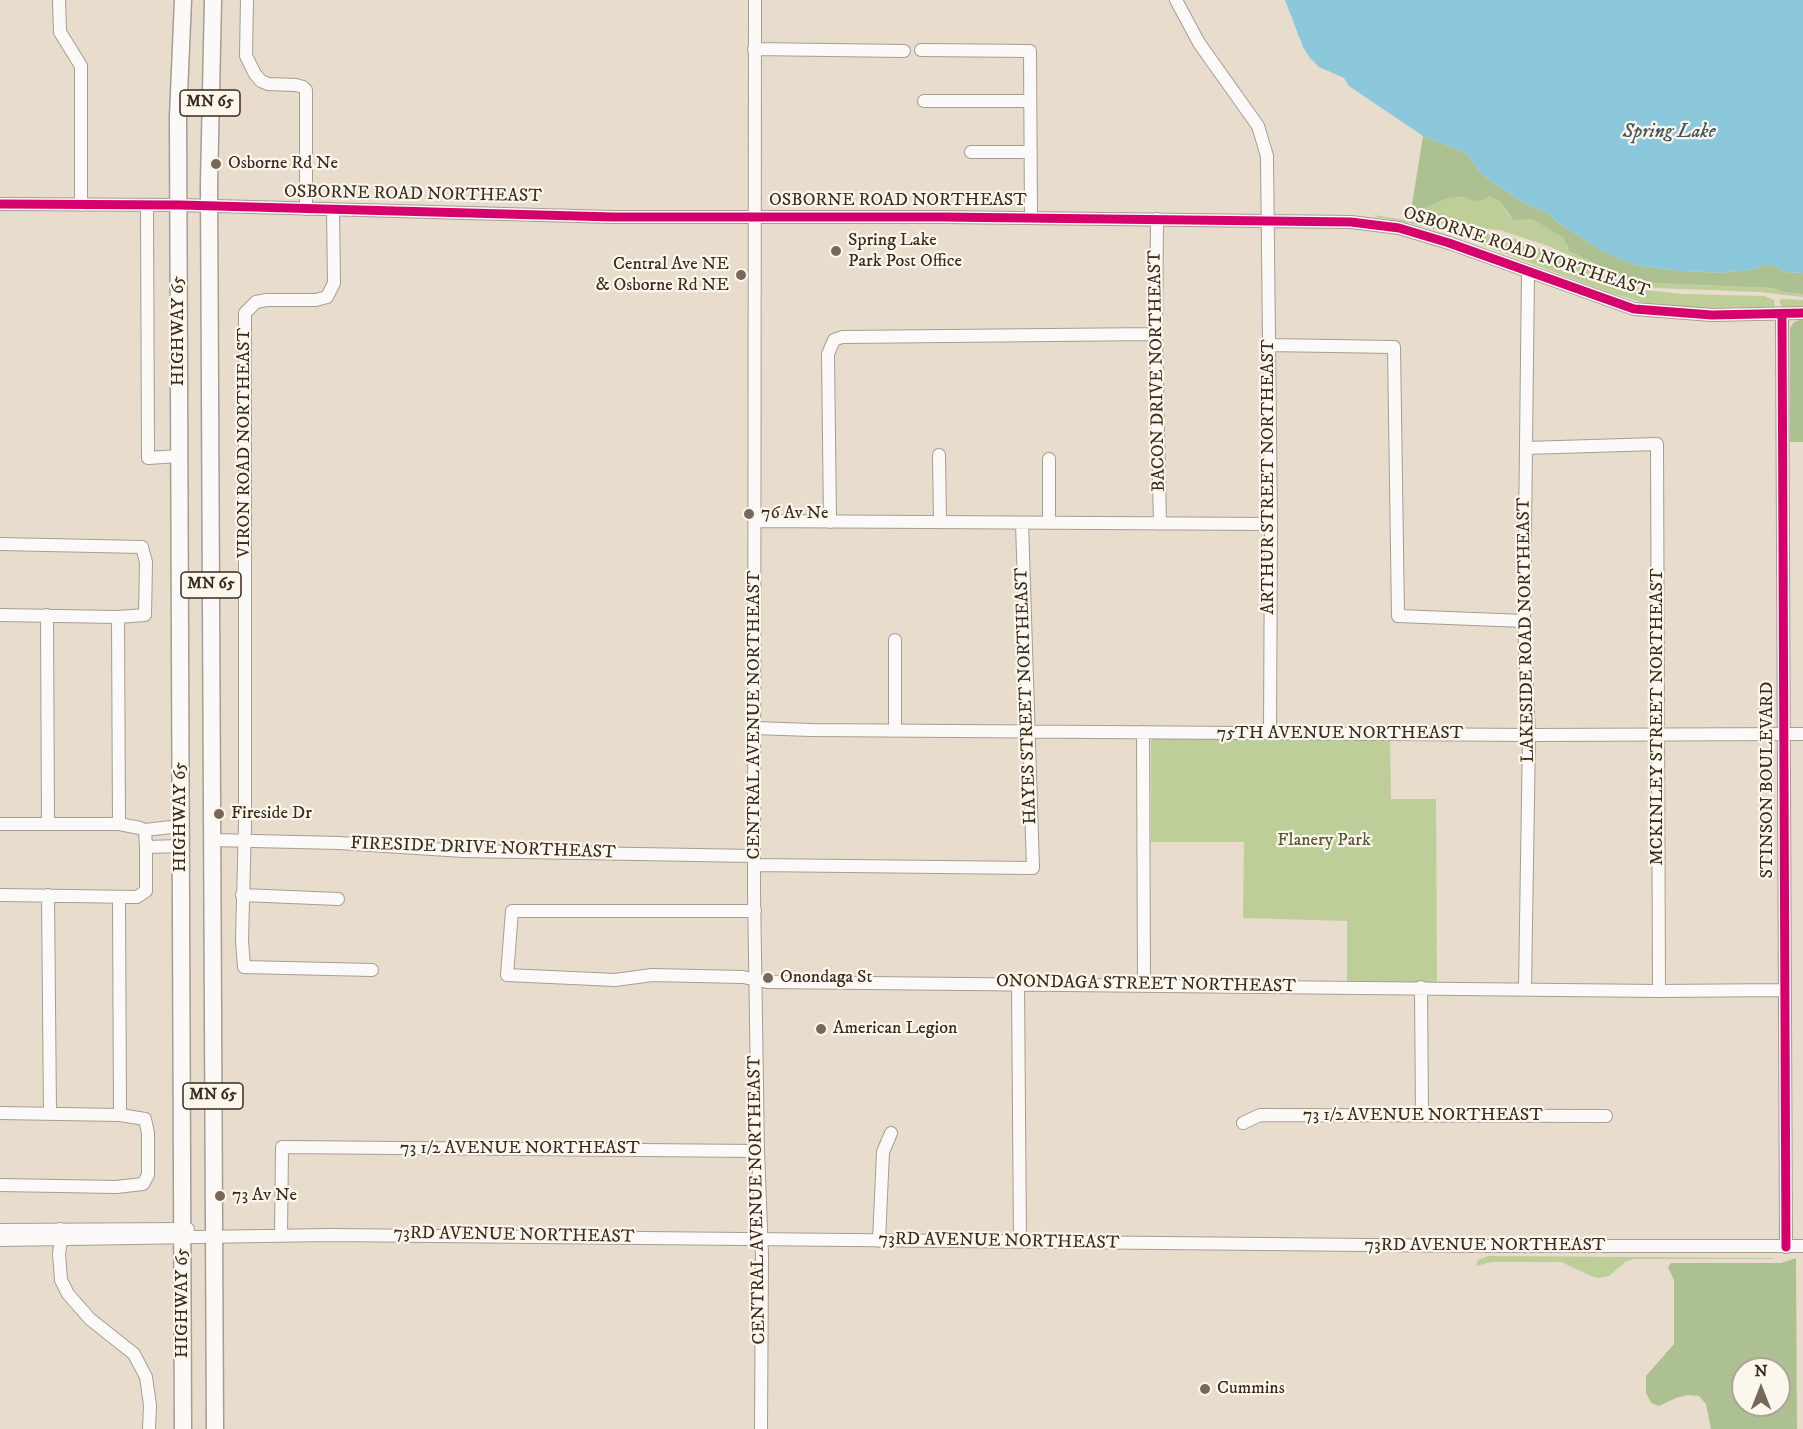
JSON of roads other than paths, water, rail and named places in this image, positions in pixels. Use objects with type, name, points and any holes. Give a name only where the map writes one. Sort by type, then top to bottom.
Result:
[{"type":"highway","name":"MN 65","points":[[180,205],[178,117],[183,0]]},
{"type":"highway","name":"MN 65","points":[[209,206],[213,0]]},
{"type":"highway","name":"HIGHWAY 65","points":[[180,205],[183,1429]]},
{"type":"highway","name":"HIGHWAY 65","points":[[209,206],[215,1429]]},
{"type":"street","points":[[59,0],[60,32],[81,66],[81,205]]},
{"type":"street","points":[[247,0],[246,56],[255,74],[261,81],[268,84],[296,85],[306,90],[306,209]]},
{"type":"street","name":"CENTRAL AVENUE NORTHEAST","points":[[755,0],[754,860],[758,1151],[762,1240],[761,1429]]},
{"type":"street","name":"ARTHUR STREET NORTHEAST","points":[[1176,0],[1199,43],[1258,126],[1267,156],[1271,524],[1270,733]]},
{"type":"street","points":[[754,49],[904,51]]},
{"type":"street","points":[[921,50],[1030,51],[1031,218]]},
{"type":"street","points":[[924,101],[1030,101]]},
{"type":"street","points":[[971,152],[1030,152]]},
{"type":"street","name":"OSBORNE ROAD NORTHEAST","points":[[0,204],[180,205],[613,217],[1031,218],[1351,222],[1399,228],[1449,243],[1634,309],[1712,315],[1803,313]]},
{"type":"street","points":[[147,205],[148,458],[179,456]]},
{"type":"street","name":"VIRON ROAD NORTHEAST","points":[[333,209],[334,283],[327,297],[316,300],[256,302],[245,313],[245,840],[242,939],[244,967],[372,970]]},
{"type":"street","name":"BACON DRIVE NORTHEAST","points":[[1157,219],[1156,334],[1160,524]]},
{"type":"street","name":"LAKESIDE ROAD NORTHEAST","points":[[1525,988],[1529,735],[1524,621],[1528,272]]},
{"type":"street","name":"STINSON BOULEVARD","points":[[1782,314],[1786,1247]]},
{"type":"street","points":[[830,522],[828,354],[834,340],[842,337],[1156,334]]},
{"type":"street","points":[[1268,345],[1394,347],[1398,616],[1524,621]]},
{"type":"street","name":"MCKINLEY STREET NORTHEAST","points":[[1526,448],[1657,444],[1659,991]]},
{"type":"street","points":[[939,455],[940,522]]},
{"type":"street","points":[[1049,459],[1049,523]]},
{"type":"street","points":[[754,521],[1271,524]]},
{"type":"street","name":"HAYES STREET NORTHEAST","points":[[1022,523],[1033,868]]},
{"type":"street","points":[[0,544],[142,547],[146,562],[145,615],[118,617],[0,615]]},
{"type":"street","points":[[47,615],[48,824]]},
{"type":"street","points":[[118,617],[119,824]]},
{"type":"street","points":[[895,640],[895,731]]},
{"type":"street","name":"75TH AVENUE NORTHEAST","points":[[755,728],[1658,736],[1803,734]]},
{"type":"street","points":[[1143,732],[1144,985]]},
{"type":"street","points":[[0,824],[119,824],[145,830],[180,826]]},
{"type":"street","points":[[0,895],[137,897],[146,891],[145,830]]},
{"type":"street","name":"FIRESIDE DRIVE NORTHEAST","points":[[212,840],[339,843],[463,851],[1033,868]]},
{"type":"street","points":[[146,847],[180,846]]},
{"type":"street","points":[[48,895],[50,1114]]},
{"type":"street","points":[[242,895],[338,899]]},
{"type":"street","points":[[119,897],[120,1115]]},
{"type":"street","name":"ONONDAGA STREET NORTHEAST","points":[[755,911],[512,911],[507,975],[615,980],[652,975],[744,977],[767,982],[1659,991],[1785,990]]},
{"type":"street","points":[[1018,984],[1020,1242]]},
{"type":"street","points":[[1421,987],[1422,1115]]},
{"type":"street","points":[[0,1113],[120,1115],[145,1119],[148,1133],[148,1175],[143,1184],[116,1187],[0,1185]]},
{"type":"street","name":"73 1/2 AVENUE NORTHEAST","points":[[1243,1123],[1260,1115],[1606,1116]]},
{"type":"street","points":[[879,1241],[883,1152],[891,1133]]},
{"type":"street","name":"73 1/2 AVENUE NORTHEAST","points":[[281,1235],[282,1147],[758,1151]]},
{"type":"street","name":"73RD AVENUE NORTHEAST","points":[[0,1230],[61,1235]]},
{"type":"street","name":"73RD AVENUE NORTHEAST","points":[[0,1240],[61,1235],[183,1233],[879,1241],[1803,1246]]},
{"type":"street","points":[[61,1235],[58,1252],[61,1280],[68,1294],[90,1319],[134,1354],[146,1377],[150,1405],[149,1429]]},
{"type":"water","name":"Spring Lake","points":[[1285,0],[1803,0],[1803,273],[1785,272],[1773,265],[1720,273],[1671,270],[1635,265],[1604,252],[1557,222],[1550,214],[1526,204],[1492,182],[1462,151],[1423,136],[1349,86],[1344,78],[1319,67],[1303,47]]},
{"type":"place","name":"Osborne Rd Ne","points":[[216,164]]},
{"type":"place","name":"Spring Lake Park Post Office","points":[[836,251]]},
{"type":"place","name":"Central Ave NE & Osborne Rd NE","points":[[741,275]]},
{"type":"place","name":"76 Av Ne","points":[[749,514]]},
{"type":"place","name":"Fireside Dr","points":[[219,814]]},
{"type":"place","name":"Onondaga St","points":[[768,978]]},
{"type":"place","name":"American Legion","points":[[821,1029]]},
{"type":"place","name":"73 Av Ne","points":[[220,1196]]},
{"type":"place","name":"Cummins","points":[[1205,1389]]},
{"type":"park label","name":"Flanery Park","points":[[1324,841]]}]
